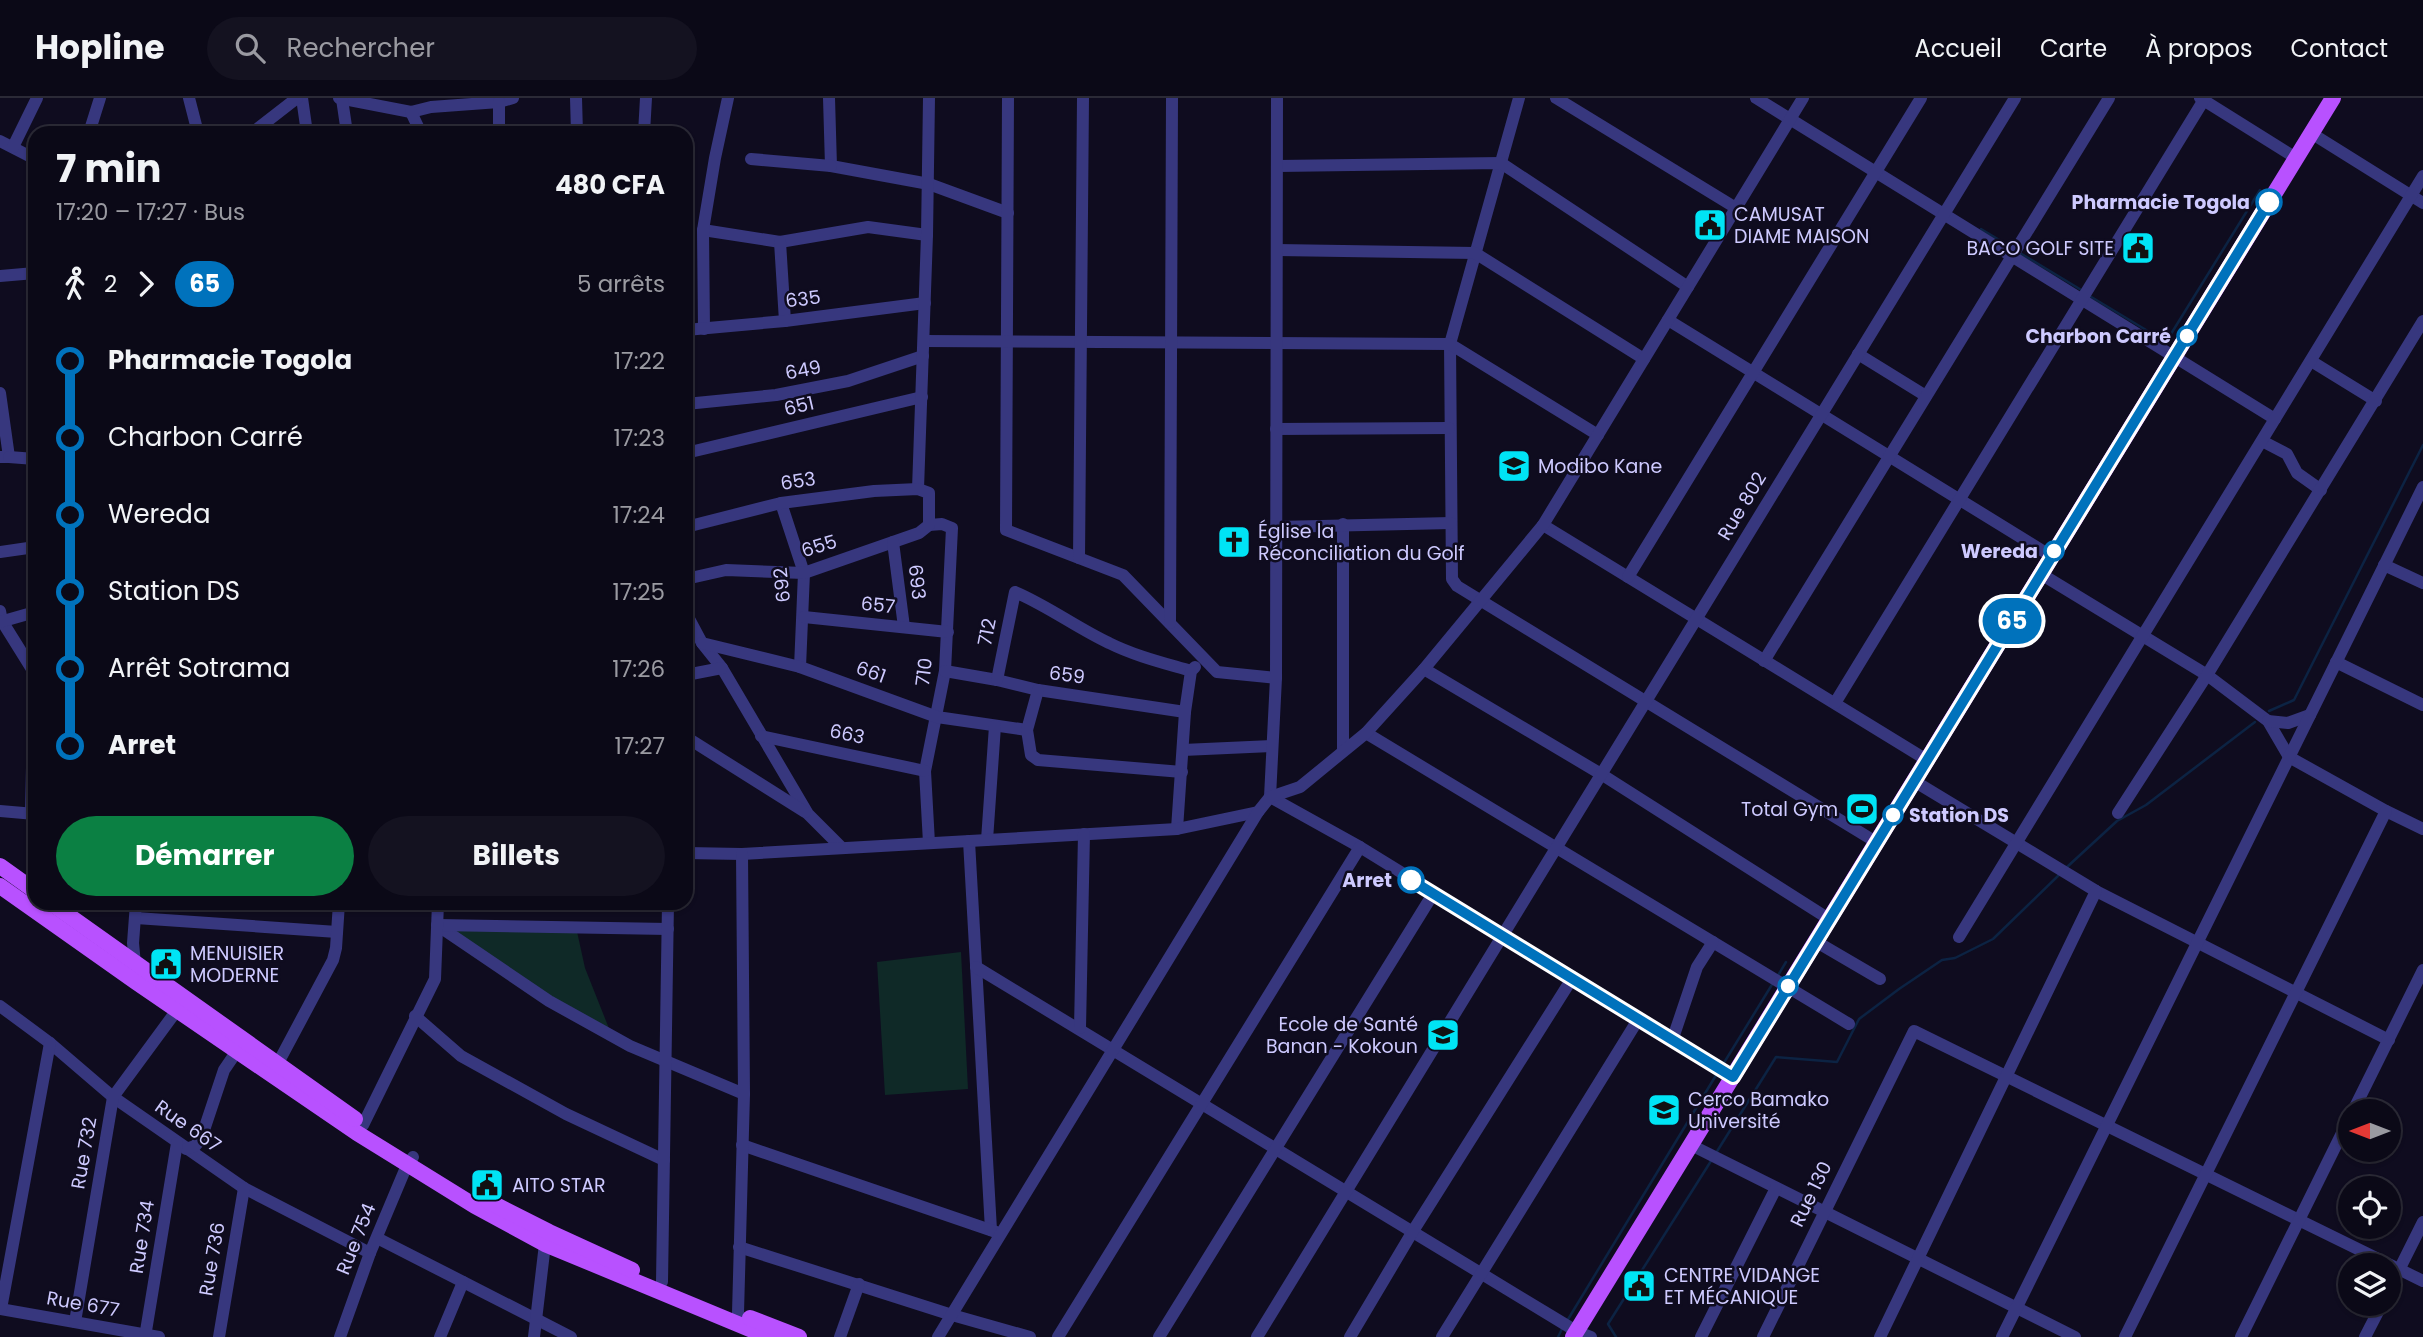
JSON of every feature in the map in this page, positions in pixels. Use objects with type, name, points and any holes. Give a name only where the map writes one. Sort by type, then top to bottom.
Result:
[{"type":"main road","points":[[1580,1335],[1690,1145],[2333,98]]},
{"type":"main road","points":[[0,866],[28,886]]},
{"type":"main road","points":[[0,886],[28,906]]},
{"type":"main road","points":[[34,910],[237,1051],[410,1161],[478,1196],[547,1238],[737,1318],[799,1337]]},
{"type":"main road","points":[[61,910],[410,1161]]},
{"type":"main road","points":[[547,1238],[662,1282],[737,1318],[769,1337]]},
{"type":"street","points":[[13,147],[37,98]]},
{"type":"street","points":[[91,126],[100,98]]},
{"type":"street","points":[[189,98],[196,126]]},
{"type":"street","points":[[262,126],[300,98],[306,126]]},
{"type":"street","points":[[346,126],[341,98],[411,112],[431,102],[499,102],[513,98]]},
{"type":"street","points":[[576,98],[577,126]]},
{"type":"street","points":[[644,126],[646,98]]},
{"type":"street","points":[[704,329],[704,230],[728,98]]},
{"type":"street","points":[[829,98],[831,166]]},
{"type":"street","points":[[924,529],[929,494],[918,489],[928,235],[929,98]]},
{"type":"street","points":[[1008,98],[1006,530],[1123,575],[1217,673],[1276,678]]},
{"type":"street","points":[[1079,558],[1083,98]]},
{"type":"street","points":[[1170,623],[1172,98]]},
{"type":"street","points":[[1270,797],[1276,678],[1277,98]]},
{"type":"street","points":[[1519,98],[1450,344],[1452,579],[1457,586],[1876,842]]},
{"type":"street","points":[[1556,98],[1736,208]]},
{"type":"street","points":[[1756,98],[2275,419]]},
{"type":"street","points":[[938,1337],[996,1232],[1114,1049],[1258,812],[1270,797],[1300,787],[1366,733],[1424,669],[1543,525],[1803,98]]},
{"type":"street","points":[[1628,577],[1921,98]]},
{"type":"street","name":"Rue 802","points":[[1257,1337],[2015,98]]},
{"type":"street","points":[[1765,660],[2109,98]]},
{"type":"street","points":[[1835,704],[2203,99],[2296,158]]},
{"type":"street","points":[[499,102],[499,126]]},
{"type":"street","points":[[411,112],[418,126]]},
{"type":"street","points":[[2311,133],[2423,204]]},
{"type":"street","points":[[0,141],[28,155]]},
{"type":"street","points":[[751,159],[831,166],[929,184],[1008,213]]},
{"type":"street","points":[[1278,166],[1501,163],[1688,287]]},
{"type":"street","points":[[1959,937],[2423,176]]},
{"type":"street","points":[[704,230],[780,242],[868,227],[928,235]]},
{"type":"street","points":[[780,242],[785,321]]},
{"type":"street","points":[[1277,250],[1475,253],[1644,359]]},
{"type":"street","points":[[0,276],[28,274]]},
{"type":"street","name":"635","points":[[693,330],[925,303]]},
{"type":"street","points":[[1668,320],[2051,556]]},
{"type":"street","points":[[2118,813],[2207,675],[2423,321]]},
{"type":"street","points":[[924,341],[1450,344],[1598,435]]},
{"type":"street","points":[[1857,354],[1926,396]]},
{"type":"street","name":"649","points":[[693,403],[776,395],[848,381],[923,356]]},
{"type":"street","points":[[2311,360],[2376,401]]},
{"type":"street","points":[[0,393],[4,457],[28,459]]},
{"type":"street","name":"651","points":[[693,451],[922,397]]},
{"type":"street","points":[[1276,429],[1449,428]]},
{"type":"street","points":[[2262,441],[2287,454],[2297,473],[2321,490]]},
{"type":"street","points":[[2002,1337],[2423,487]]},
{"type":"street","name":"653","points":[[693,525],[739,511],[781,503],[874,491],[918,489]]},
{"type":"street","name":"692","points":[[781,503],[803,573],[800,667]]},
{"type":"street","points":[[1277,527],[1451,523]]},
{"type":"street","name":"710","points":[[924,529],[942,524],[952,528],[945,671],[925,771],[929,843]]},
{"type":"street","points":[[1343,524],[1343,751]]},
{"type":"street","points":[[1543,525],[1927,760]]},
{"type":"street","name":"655","points":[[693,577],[726,570],[803,573],[924,529]]},
{"type":"street","name":"693","points":[[892,542],[904,627]]},
{"type":"street","points":[[0,552],[28,548]]},
{"type":"street","points":[[2384,565],[2423,583]]},
{"type":"street","points":[[2041,574],[2207,675],[2268,721],[2289,757],[2423,829]]},
{"type":"street","name":"712","points":[[997,680],[1014,592],[1034,600],[1111,644],[1191,671]]},
{"type":"street","points":[[28,613],[1,618],[28,662]]},
{"type":"street","name":"657","points":[[803,617],[948,632]]},
{"type":"street","points":[[693,626],[702,643],[722,668],[808,814]]},
{"type":"street","name":"661","points":[[702,643],[800,667],[937,717],[1027,730]]},
{"type":"street","points":[[1177,829],[1185,712],[1191,671],[1203,658]]},
{"type":"street","points":[[2336,662],[2423,705]]},
{"type":"street","points":[[693,674],[722,668]]},
{"type":"street","points":[[1424,669],[1601,774],[1829,919]]},
{"type":"street","name":"659","points":[[945,671],[1038,690],[1185,712]]},
{"type":"street","points":[[1038,690],[1027,730],[1031,755],[1038,760],[1182,772]]},
{"type":"street","points":[[2268,721],[2288,723],[2310,715]]},
{"type":"street","points":[[987,840],[995,726]]},
{"type":"street","points":[[1366,733],[1849,1024]]},
{"type":"street","name":"663","points":[[761,736],[925,771]]},
{"type":"street","points":[[693,743],[808,814],[842,848]]},
{"type":"street","points":[[1183,751],[1272,746]]},
{"type":"street","points":[[1914,781],[2096,891],[2389,1040]]},
{"type":"street","points":[[1270,797],[1360,847],[1733,1077]]},
{"type":"street","points":[[0,811],[28,814]]},
{"type":"street","points":[[2125,1337],[2386,811]]},
{"type":"street","points":[[693,853],[742,854],[1177,829],[1258,812]]},
{"type":"street","points":[[1080,1028],[1084,834]]},
{"type":"street","points":[[969,841],[996,1232]]},
{"type":"street","points":[[1058,1337],[1360,847]]},
{"type":"street","points":[[737,1318],[744,1094],[742,854]]},
{"type":"street","points":[[1880,1337],[2096,891]]},
{"type":"street","points":[[1160,1337],[1433,894]]},
{"type":"street","points":[[135,964],[133,943],[136,910]]},
{"type":"street","points":[[277,1065],[333,960],[337,948],[338,910]]},
{"type":"street","points":[[363,1125],[435,979],[438,910]]},
{"type":"street","points":[[662,1282],[668,910]]},
{"type":"street","points":[[136,918],[337,932]]},
{"type":"street","points":[[437,925],[550,1000],[630,1046],[744,1094]]},
{"type":"street","points":[[437,925],[668,929]]},
{"type":"street","points":[[1815,941],[1880,979]]},
{"type":"street","points":[[1672,1038],[1698,967],[1713,942]]},
{"type":"street","points":[[976,967],[1202,1102],[1580,1335]]},
{"type":"street","points":[[2359,1099],[2423,970]]},
{"type":"street","points":[[1350,1337],[1413,1231],[1573,977]]},
{"type":"street","name":"Rue 667","points":[[0,1006],[50,1043],[113,1097],[244,1188],[370,1253]]},
{"type":"street","name":"Rue 732","points":[[75,1322],[113,1097],[177,1010]]},
{"type":"street","points":[[415,1016],[461,1056],[566,1114],[664,1160]]},
{"type":"street","points":[[1442,1337],[1639,1018]]},
{"type":"street","name":"Rue 130","points":[[1763,1337],[1914,1031],[2006,1077]]},
{"type":"street","points":[[0,1309],[50,1043]]},
{"type":"street","points":[[182,1146],[195,1146],[201,1139],[224,1070],[237,1051]]},
{"type":"street","points":[[2006,1077],[2366,1253]]},
{"type":"street","points":[[2241,1337],[2338,1141]]},
{"type":"street","points":[[742,1145],[996,1232]]},
{"type":"street","points":[[1690,1145],[2074,1337]]},
{"type":"street","name":"Rue 734","points":[[150,1336],[182,1146]]},
{"type":"street","name":"Rue 754","points":[[340,1337],[370,1253],[410,1161]]},
{"type":"street","name":"Rue 736","points":[[219,1337],[244,1188]]},
{"type":"street","points":[[1701,1337],[1776,1188]]},
{"type":"street","points":[[2401,1265],[2423,1222]]},
{"type":"street","points":[[377,1238],[570,1337]]},
{"type":"street","points":[[534,1337],[547,1238]]},
{"type":"street","points":[[739,1247],[1030,1337]]},
{"type":"street","points":[[2401,1270],[2423,1281]]},
{"type":"street","points":[[440,1337],[463,1282]]},
{"type":"street","points":[[840,1337],[859,1284]]},
{"type":"street","name":"Rue 677","points":[[0,1309],[150,1336]]},
{"type":"street","points":[[2365,1337],[2376,1316]]},
{"type":"green space","points":[[437,925],[576,927],[585,968],[612,1036]]},
{"type":"green space","points":[[961,952],[968,1089],[885,1095],[877,962]]},
{"type":"waterway","points":[[2088,295],[2166,342],[2260,190]]},
{"type":"waterway","points":[[1981,229],[2011,247]]},
{"type":"waterway","points":[[2020,253],[2083,291]]},
{"type":"waterway","points":[[2269,711],[2294,700],[2423,445]]},
{"type":"waterway","points":[[2067,867],[2117,821],[2146,805],[2255,722]]},
{"type":"waterway","points":[[1716,1153],[1776,1057],[1837,1062],[1859,1019],[1942,960],[1955,958],[1993,939],[2060,874]]},
{"type":"waterway","points":[[1777,977],[1786,962]]},
{"type":"waterway","points":[[1722,1066],[1773,983]]},
{"type":"waterway","points":[[1567,1321],[1718,1072]]},
{"type":"waterway","points":[[1616,1337],[1608,1324],[1711,1161]]},
{"type":"waterway","points":[[1558,1337],[1562,1329]]},
{"type":"bus line","name":"65","points":[[1411,880],[1733,1077],[2269,202]]},
{"type":"place","name":"Pharmacie Togola","points":[[2269,202]]},
{"type":"place","name":"CAMUSAT DIAME MAISON","points":[[1710,225]]},
{"type":"place","name":"BACO GOLF SITE","points":[[2138,248]]},
{"type":"place","name":"Charbon Carré","points":[[2187,336]]},
{"type":"place","name":"Modibo Kane","points":[[1514,466]]},
{"type":"place","name":"Église la Réconciliation du Golf","points":[[1234,542]]},
{"type":"place","name":"Wereda","points":[[2054,551]]},
{"type":"place","name":"Total Gym","points":[[1862,809]]},
{"type":"place","name":"Station DS","points":[[1893,815]]},
{"type":"place","name":"Arret","points":[[1411,880]]},
{"type":"place","name":"MENUISIER MODERNE","points":[[166,964]]},
{"type":"place","name":"Ecole de Santé Banan - Kokoun","points":[[1443,1035]]},
{"type":"place","name":"Cerco Bamako Université","points":[[1664,1110]]},
{"type":"place","name":"AITO STAR","points":[[487,1185]]},
{"type":"place","name":"CENTRE VIDANGE ET MÉCANIQUE","points":[[1639,1286]]}]
